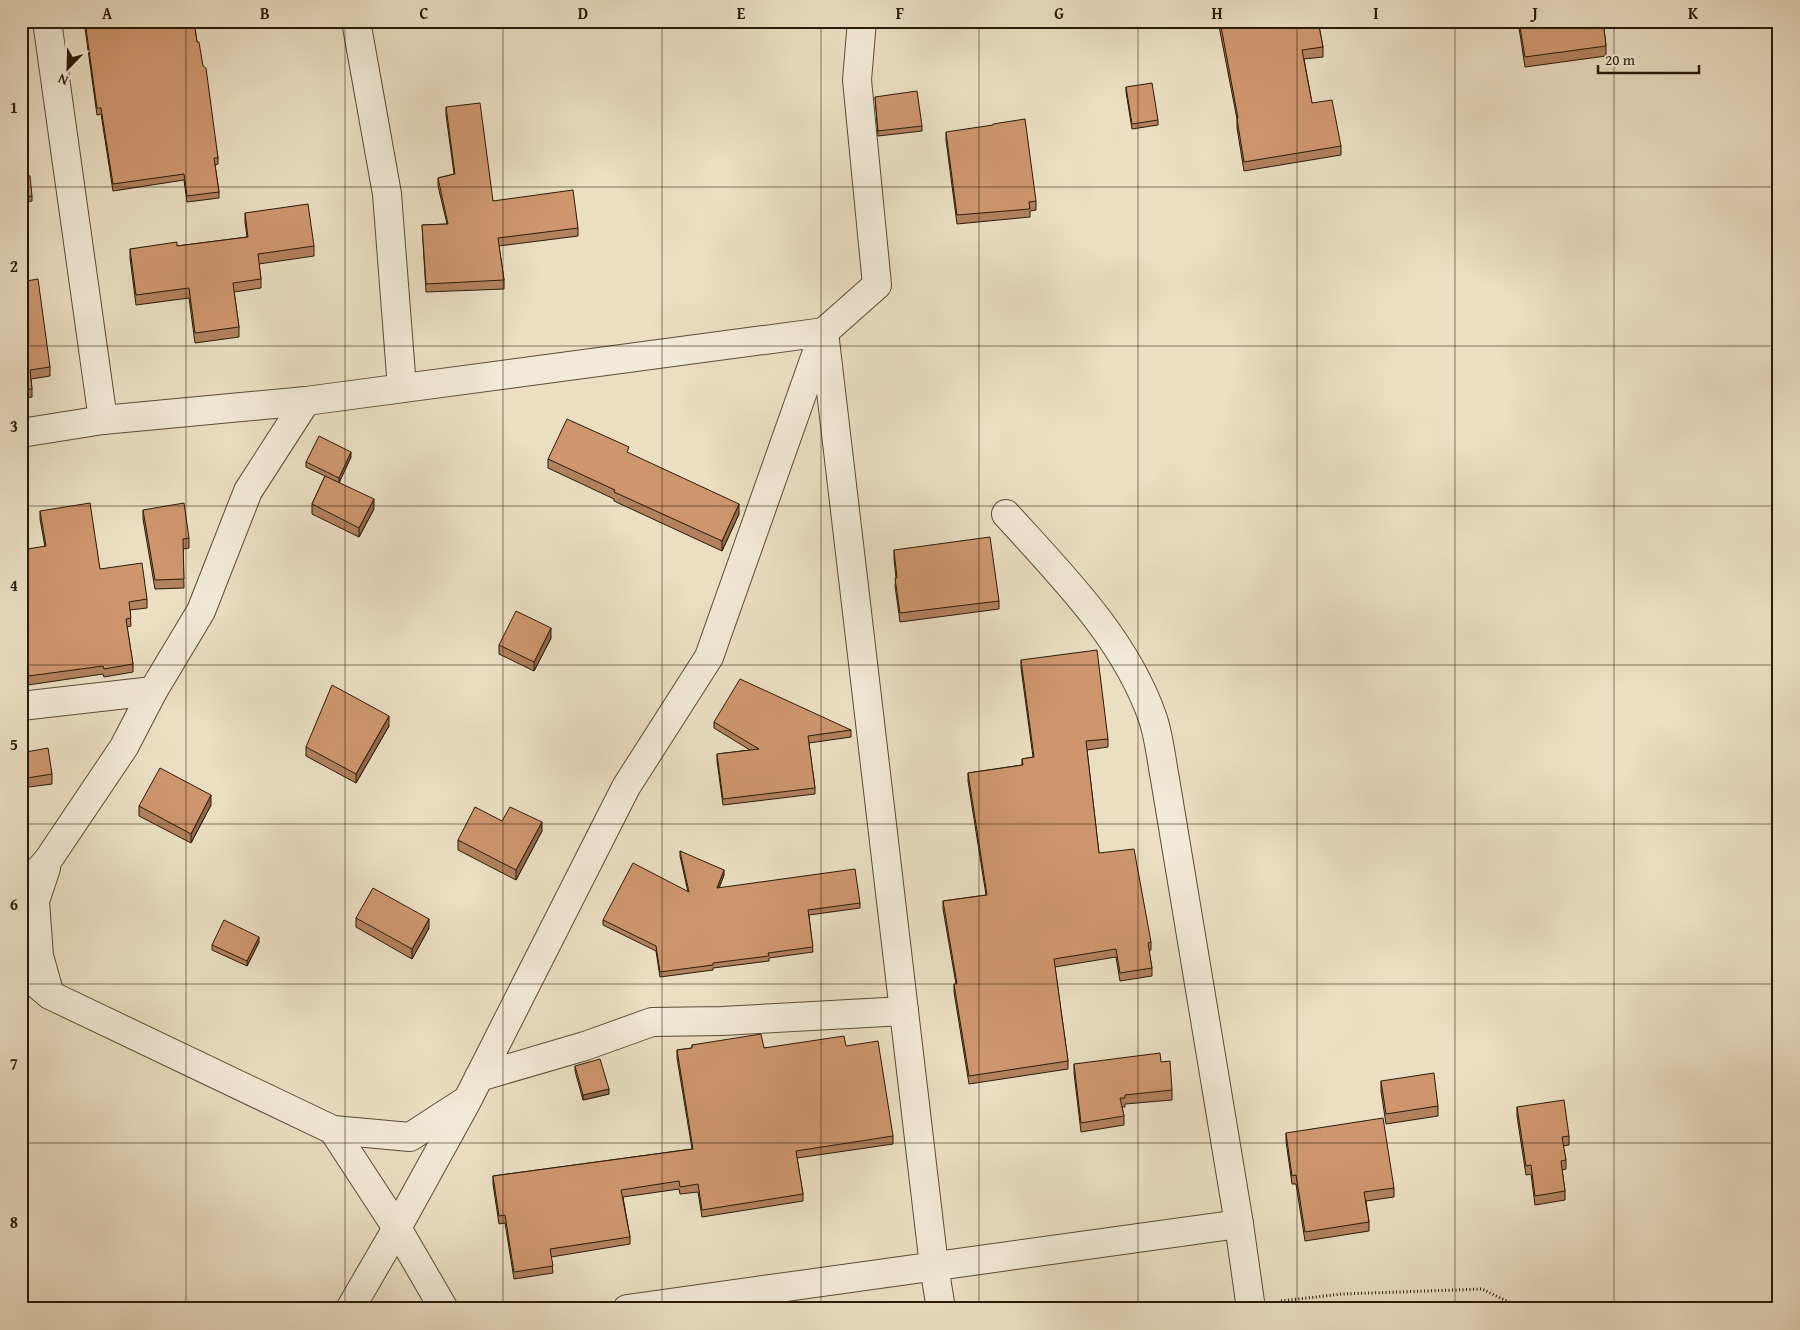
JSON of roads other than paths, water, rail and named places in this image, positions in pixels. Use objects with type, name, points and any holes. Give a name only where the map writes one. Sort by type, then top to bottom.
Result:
[{"type":"street","points":[[47,21],[103,420]]},
{"type":"street","points":[[356,21],[387,194],[402,388]]},
{"type":"street","points":[[350,1309],[473,1089],[626,787],[710,657],[824,332],[877,285],[857,80],[862,21]]},
{"type":"street","points":[[21,433],[103,420],[306,401],[824,332]]},
{"type":"street","points":[[824,332],[934,1266],[941,1309]]},
{"type":"street","points":[[21,891],[48,860],[124,747],[153,691],[201,611],[248,492],[306,401]]},
{"type":"street","points":[[1006,514],[1080,596],[1130,666],[1153,717],[1240,1224],[1251,1309]]},
{"type":"street","points":[[21,706],[153,691]]},
{"type":"street","points":[[48,860],[35,901],[38,956],[50,995]]},
{"type":"street","points":[[21,971],[50,995],[333,1130],[410,1137],[473,1089],[652,1022],[904,1011]]},
{"type":"street","points":[[333,1130],[397,1228],[444,1309]]},
{"type":"street","points":[[627,1309],[1240,1224]]}]
